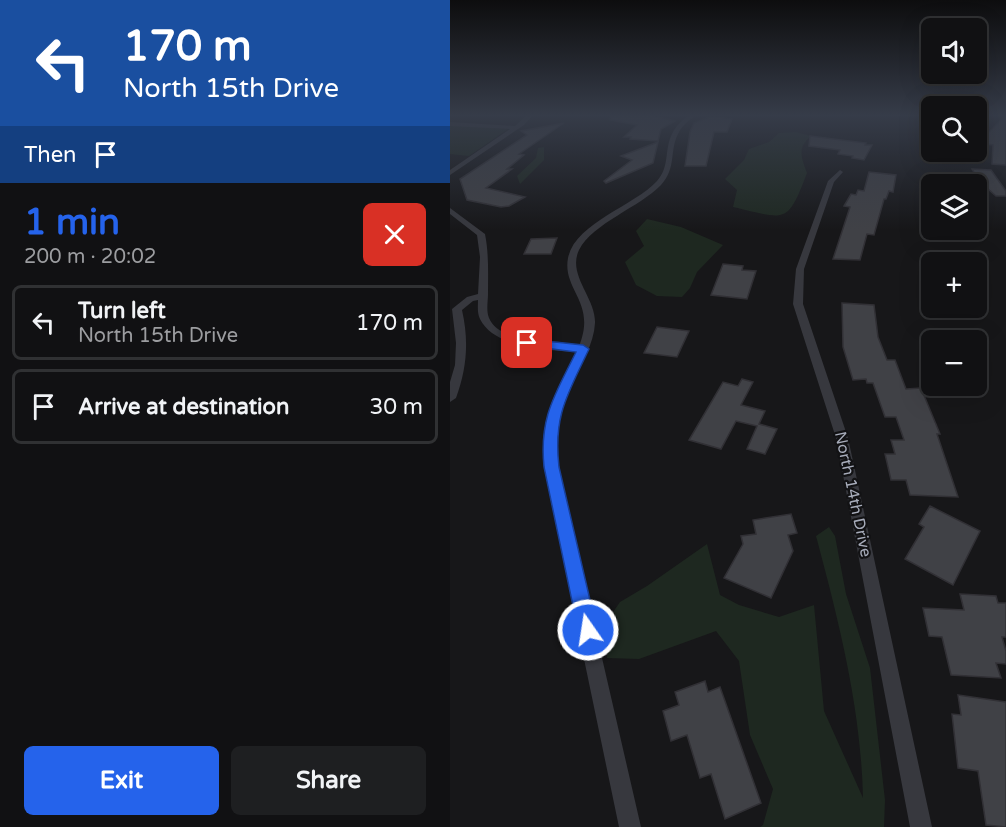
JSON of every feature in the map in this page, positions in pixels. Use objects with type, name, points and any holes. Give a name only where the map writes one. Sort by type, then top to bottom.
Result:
[{"type":"street","points":[[450,173],[480,153]]},
{"type":"street","points":[[630,827],[551,467],[549,445],[552,418],[561,392],[588,338],[590,313],[573,274],[574,252],[588,235],[659,182],[669,168],[670,153]]},
{"type":"street","name":"North 14th Drive","points":[[840,172],[831,181],[800,269],[798,304],[845,448],[921,827]]},
{"type":"street","points":[[450,210],[481,234],[484,244],[484,318],[488,324],[505,336],[538,345],[583,349]]},
{"type":"street","points":[[450,398],[460,375],[462,335],[457,309],[470,299],[483,296]]},
{"type":"shaded area","points":[[450,153],[474,153],[469,156]]},
{"type":"shaded area","points":[[537,153],[544,153],[544,160],[520,184],[517,176],[536,158]]},
{"type":"shaded area","points":[[747,153],[802,153],[807,173],[789,210],[774,215],[733,207],[737,190],[725,179],[744,160]]},
{"type":"shaded area","points":[[647,219],[681,227],[723,245],[697,272],[690,288],[682,297],[657,296],[636,285],[625,262],[644,246],[636,231]]},
{"type":"shaded area","points":[[829,527],[835,536],[846,594],[870,668],[885,800],[884,827],[760,827],[763,825],[773,789],[750,735],[739,661],[716,631],[639,659],[607,658],[609,618],[620,602],[707,544],[720,595],[739,605],[779,617],[814,605],[824,711],[863,798],[853,698],[833,601],[816,536]]},
{"type":"building","points":[[500,153],[521,153],[519,154],[524,155],[507,169],[512,169],[486,188],[525,197],[509,206],[501,207],[467,200],[460,179]]},
{"type":"building","points":[[630,153],[655,153],[653,163],[606,183],[604,181],[632,160],[621,156]]},
{"type":"building","points":[[687,153],[709,153],[706,166],[685,166]]},
{"type":"building","points":[[839,153],[868,153],[864,160]]},
{"type":"building","points":[[993,153],[1006,153],[1006,165],[992,164]]},
{"type":"building","points":[[972,169],[991,170],[1006,191],[1006,196],[996,196],[987,188],[987,174],[975,174]]},
{"type":"building","points":[[869,172],[896,175],[893,192],[889,191],[884,199],[874,235],[867,234],[860,260],[833,259],[850,207],[844,206],[851,194],[856,195],[858,190],[864,191]]},
{"type":"building","points":[[557,238],[551,254],[524,254],[531,239]]},
{"type":"building","points":[[723,264],[743,266],[742,270],[756,271],[747,299],[711,295]]},
{"type":"building","points":[[842,303],[874,305],[878,337],[887,360],[895,360],[906,389],[921,388],[921,396],[924,396],[940,434],[937,434],[958,497],[910,495],[906,480],[891,480],[885,454],[895,454],[891,440],[904,440],[896,417],[885,417],[873,383],[867,383],[866,379],[853,380],[843,347]]},
{"type":"building","points":[[657,327],[689,331],[677,357],[644,353]]},
{"type":"building","points":[[742,379],[753,382],[741,405],[765,411],[759,424],[777,429],[765,454],[747,449],[757,426],[736,421],[721,449],[689,440],[723,382],[738,386]]},
{"type":"building","points":[[930,506],[980,531],[953,585],[905,559],[924,527],[919,524]]},
{"type":"building","points":[[791,514],[797,533],[788,535],[793,551],[771,598],[724,578],[743,544],[741,536],[756,534],[753,520]]},
{"type":"building","points":[[960,594],[996,596],[998,603],[1006,603],[1006,637],[1002,637],[1006,651],[1006,664],[996,663],[1001,678],[951,675],[942,637],[929,636],[923,608],[964,610]]},
{"type":"building","points":[[705,681],[708,692],[720,687],[761,803],[725,819],[711,774],[700,778],[687,735],[671,741],[663,711],[679,705],[675,692]]},
{"type":"building","points":[[958,695],[1006,702],[1006,827],[986,825],[978,771],[958,768],[952,714],[961,715]]},
{"type":"route","points":[[527,343],[583,349],[556,405],[549,445],[551,467],[588,630]]}]
